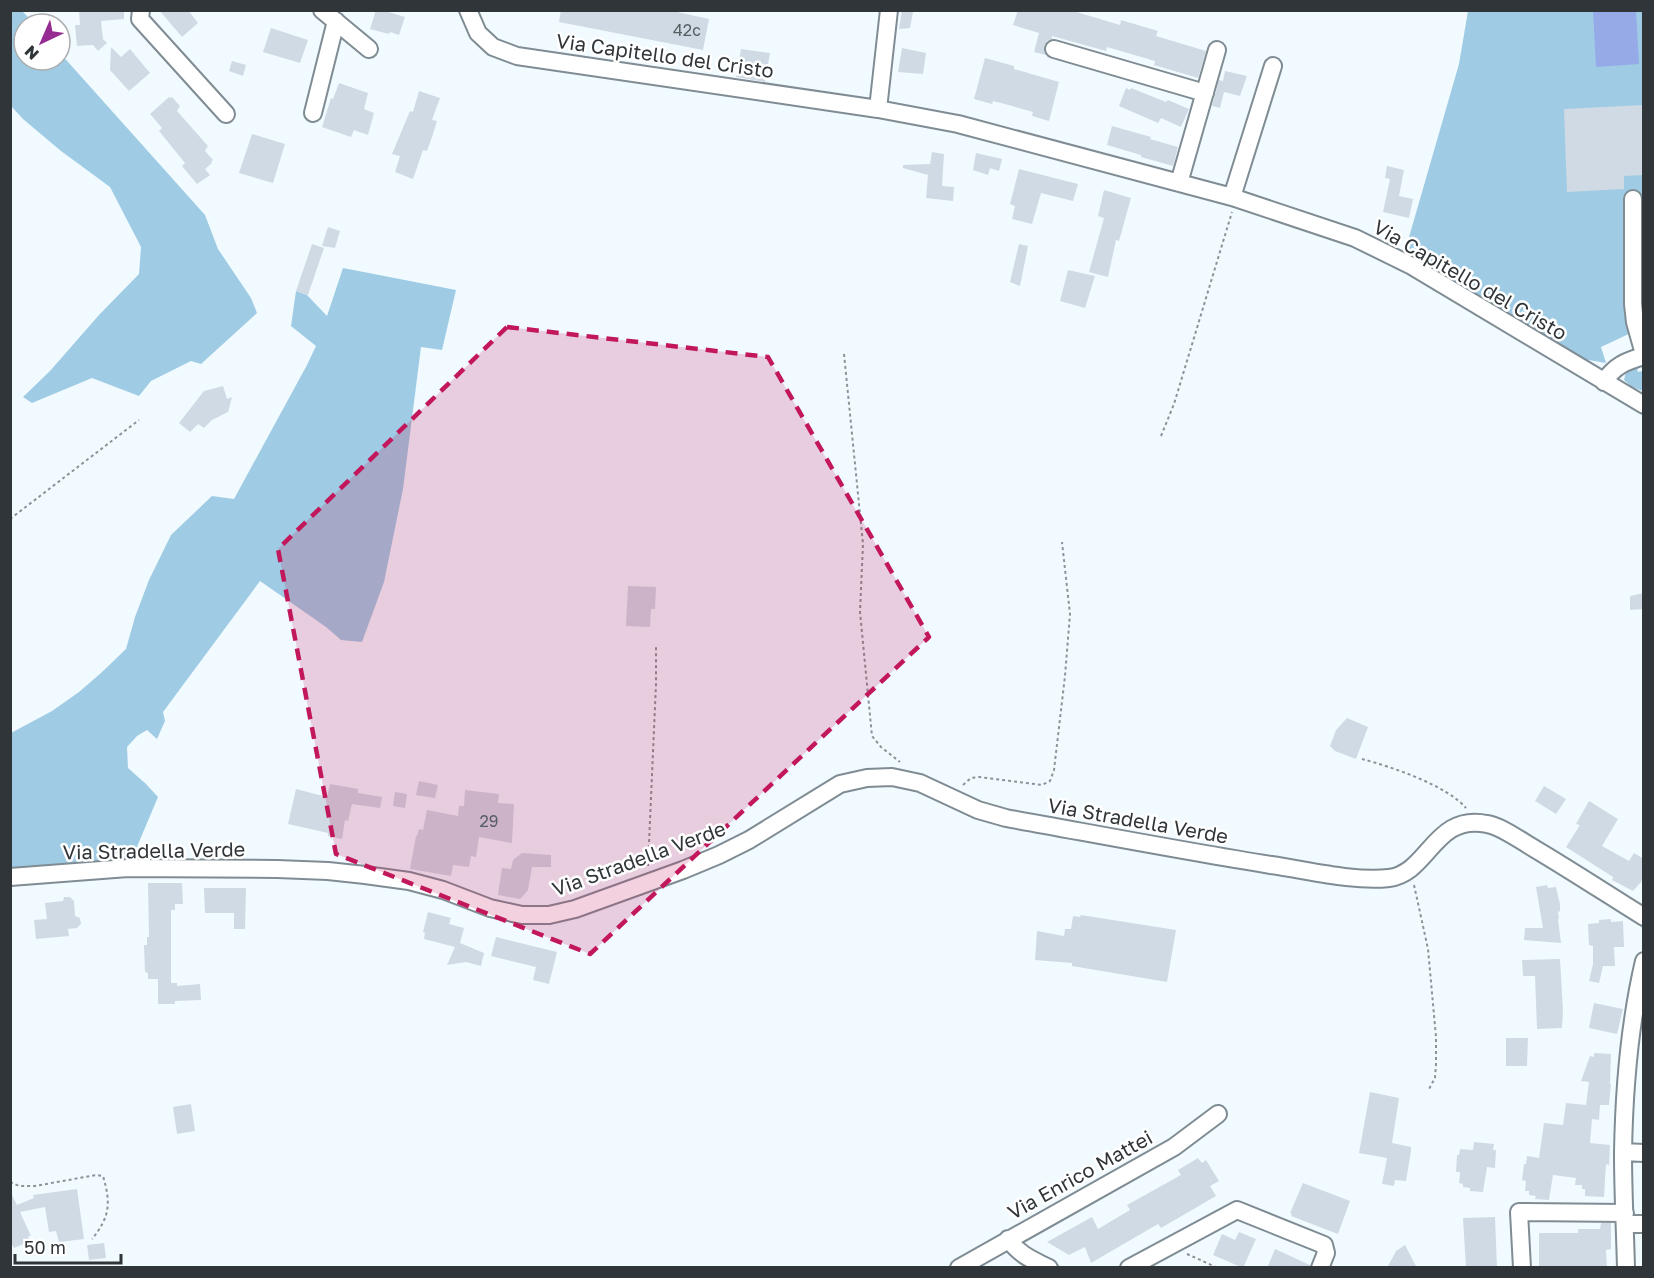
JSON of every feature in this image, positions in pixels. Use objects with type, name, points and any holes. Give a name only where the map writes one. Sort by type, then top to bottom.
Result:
[{"type":"street","points":[[141,10],[140,19],[226,114]]},
{"type":"street","points":[[322,10],[369,49]]},
{"type":"street","name":"Via Capitello del Cristo","points":[[468,10],[478,33],[485,40],[493,47],[517,56],[878,109],[958,124],[1234,198],[1355,238],[1410,265],[1644,405]]},
{"type":"street","points":[[878,109],[889,10]]},
{"type":"street","points":[[313,113],[336,21]]},
{"type":"street","points":[[1054,49],[1205,93]]},
{"type":"street","points":[[1179,183],[1217,50]]},
{"type":"street","points":[[1234,198],[1273,66]]},
{"type":"street","points":[[1604,382],[1614,368],[1644,355],[1635,322],[1633,304],[1633,199]]},
{"type":"street","name":"Via Stradella Verde","points":[[10,877],[128,868],[328,872],[409,881],[443,890],[490,908],[522,915],[549,915],[575,909],[719,855],[749,840],[840,784],[867,778],[892,777],[920,783],[955,801],[1006,818],[1215,856],[1369,879],[1391,878],[1409,870]]},
{"type":"street","points":[[1409,870],[1450,829],[1470,823],[1488,824],[1514,837],[1644,917]]},
{"type":"street","points":[[1626,1268],[1623,1152],[1635,1093],[1633,1015],[1644,961]]},
{"type":"street","name":"Via Enrico Mattei","points":[[959,1268],[1174,1147],[1218,1114]]},
{"type":"street","points":[[1623,1152],[1644,1153]]},
{"type":"street","points":[[1129,1268],[1237,1210],[1324,1245],[1326,1253],[1320,1268]]},
{"type":"street","points":[[1522,1268],[1519,1212],[1625,1219],[1644,1224]]},
{"type":"street","points":[[1008,1239],[1017,1251],[1049,1268]]},
{"type":"path","points":[[1161,436],[1173,404],[1234,198]]},
{"type":"path","points":[[844,354],[863,544],[860,612],[872,736],[881,747],[904,765]]},
{"type":"path","points":[[10,519],[139,420]]},
{"type":"path","points":[[955,801],[963,784],[970,778],[979,777],[1042,785],[1050,781],[1054,770],[1070,614],[1062,542]]},
{"type":"path","points":[[644,883],[649,864],[656,645]]},
{"type":"path","points":[[1362,759],[1393,768],[1454,797],[1466,807],[1470,823]]},
{"type":"path","points":[[1409,870],[1428,949],[1433,993],[1436,1064],[1434,1078],[1429,1089]]},
{"type":"path","points":[[10,1182],[19,1186],[35,1186],[96,1175],[103,1176],[108,1201],[106,1217],[92,1239]]},
{"type":"path","points":[[1175,1242],[1180,1251],[1218,1268]]},
{"type":"highlighted area","points":[[507,327],[768,357],[929,637],[590,954],[336,854],[278,549]]},
{"type":"shaded area","points":[[11,10],[23,12],[12,12],[12,72],[72,72],[72,66],[205,215],[218,249],[251,298],[257,313],[201,364],[191,361],[151,381],[139,396],[92,378],[32,403],[23,397],[50,371],[139,274],[141,247],[110,187],[61,151],[11,106]]},
{"type":"shaded area","points":[[1468,11],[1643,11],[1643,325],[1601,347],[1606,363],[1577,358],[1405,251],[1459,64]]},
{"type":"shaded area","points":[[343,268],[456,290],[442,350],[421,347],[403,489],[384,582],[362,642],[341,640],[260,581],[163,712],[165,721],[157,739],[147,730],[137,736],[127,747],[128,768],[158,797],[128,868],[11,877],[11,733],[52,711],[79,692],[126,649],[149,580],[171,535],[212,496],[234,499],[316,346],[291,326],[296,291],[307,295],[327,316]]},
{"type":"shaded area","points":[[1632,363],[1638,372],[1643,371],[1643,391],[1632,387],[1624,380],[1627,368]]},
{"type":"water","points":[[1593,11],[1636,11],[1639,64],[1596,67]]},
{"type":"building","points":[[79,10],[124,10],[124,19],[101,21],[103,39],[107,43],[98,51],[93,45],[77,46],[75,25],[80,25]]},
{"type":"building","points":[[159,10],[188,10],[198,23],[182,37]]},
{"type":"building","points":[[376,10],[405,17],[399,35],[370,29]]},
{"type":"building","points":[[561,10],[668,10],[709,19],[703,50],[559,22]]},
{"type":"building","points":[[902,10],[913,12],[910,28],[899,29]]},
{"type":"building","points":[[1018,10],[1070,10],[1120,25],[1121,20],[1158,31],[1156,36],[1206,51],[1198,78],[1154,65],[1155,61],[1107,47],[1106,51],[1052,36],[1052,39],[1044,46],[1046,55],[1034,52],[1039,33],[1013,25]]},
{"type":"building","points":[[271,28],[308,40],[300,63],[263,52]]},
{"type":"building","points":[[111,47],[121,57],[130,49],[150,73],[129,91],[110,70]]},
{"type":"building","points":[[902,48],[926,53],[923,74],[898,72]]},
{"type":"building","points":[[741,49],[770,53],[765,82],[736,77]]},
{"type":"building","points":[[985,58],[1059,82],[1049,121],[1032,116],[1033,112],[993,101],[992,104],[974,99]]},
{"type":"building","points":[[232,61],[246,65],[243,76],[229,71]]},
{"type":"building","points":[[1225,71],[1247,76],[1240,96],[1224,92],[1220,108],[1212,106],[1219,80],[1223,81]]},
{"type":"building","points":[[339,83],[368,93],[364,109],[374,113],[368,135],[354,130],[351,137],[322,127],[331,98],[333,99]]},
{"type":"building","points":[[1126,88],[1166,102],[1168,100],[1189,109],[1181,127],[1161,118],[1158,123],[1119,106]]},
{"type":"building","points":[[419,91],[440,98],[432,120],[437,121],[432,137],[427,151],[423,150],[413,179],[395,172],[400,156],[392,154],[410,111],[413,112]]},
{"type":"building","points":[[169,97],[172,97],[180,106],[177,111],[208,146],[205,151],[213,160],[205,169],[210,175],[197,184],[182,166],[185,163],[159,131],[162,128],[150,114]]},
{"type":"building","points":[[1644,105],[1644,175],[1624,176],[1624,189],[1567,192],[1564,109]]},
{"type":"building","points":[[1112,126],[1178,147],[1173,166],[1107,145]]},
{"type":"building","points":[[252,134],[285,144],[273,183],[239,173]]},
{"type":"building","points":[[932,152],[944,154],[942,186],[954,187],[953,201],[926,198],[928,175],[903,168],[903,165],[930,164]]},
{"type":"building","points":[[976,153],[1002,159],[999,171],[990,168],[988,175],[973,170]]},
{"type":"building","points":[[1387,166],[1404,170],[1399,196],[1413,199],[1409,218],[1383,212],[1390,179],[1385,178]]},
{"type":"building","points":[[1019,169],[1078,184],[1073,201],[1041,193],[1032,224],[1012,219],[1015,206],[1010,204]]},
{"type":"building","points":[[1104,190],[1131,198],[1119,241],[1116,240],[1108,277],[1089,272],[1104,218],[1098,216]]},
{"type":"building","points":[[328,227],[340,231],[335,248],[322,246]]},
{"type":"building","points":[[312,244],[324,248],[308,295],[296,291]]},
{"type":"building","points":[[1019,244],[1028,246],[1020,286],[1010,282]]},
{"type":"building","points":[[1068,270],[1095,276],[1085,308],[1060,301]]},
{"type":"building","points":[[223,386],[227,399],[232,397],[228,412],[212,420],[204,428],[198,424],[190,432],[179,423],[204,391]]},
{"type":"building","points":[[628,586],[656,587],[655,609],[651,609],[650,627],[626,626]]},
{"type":"building","points":[[1644,593],[1644,609],[1630,610],[1630,596]]},
{"type":"building","points":[[1347,718],[1368,727],[1356,759],[1335,751],[1330,746],[1336,730]]},
{"type":"building","points":[[419,781],[438,785],[435,798],[416,795]]},
{"type":"building","points":[[330,784],[358,789],[358,793],[382,797],[380,808],[352,804],[348,821],[345,820],[342,839],[328,836],[328,833],[288,824],[296,789],[327,797]]},
{"type":"building","points":[[1544,786],[1566,799],[1556,814],[1535,801]]},
{"type":"building","points":[[465,790],[499,794],[498,803],[514,804],[512,843],[479,837],[476,857],[471,856],[469,867],[453,865],[451,876],[410,869],[416,836],[419,829],[423,830],[427,810],[458,816],[459,806],[464,806]]},
{"type":"building","points":[[395,792],[407,794],[405,808],[393,806]]},
{"type":"building","points":[[1589,801],[1618,819],[1602,846],[1629,861],[1634,853],[1644,859],[1644,874],[1641,882],[1633,891],[1612,880],[1613,877],[1566,847],[1580,825],[1576,824]]},
{"type":"building","points":[[522,853],[551,855],[551,867],[532,867],[528,890],[520,899],[498,895],[502,868],[511,869],[513,860]]},
{"type":"building","points":[[148,883],[182,883],[183,904],[175,904],[175,910],[171,910],[171,983],[177,983],[177,986],[200,984],[201,1000],[158,1004],[158,979],[148,979],[148,973],[145,972],[144,945],[147,945],[147,937],[149,937]]},
{"type":"building","points":[[1547,885],[1548,888],[1556,887],[1560,904],[1558,919],[1561,943],[1524,940],[1525,928],[1543,928],[1536,887]]},
{"type":"building","points":[[204,888],[246,888],[245,929],[234,929],[234,913],[205,913]]},
{"type":"building","points":[[64,897],[70,897],[74,901],[75,916],[80,918],[81,924],[77,928],[68,929],[69,936],[36,939],[34,920],[47,919],[45,903],[63,901]]},
{"type":"building","points":[[428,912],[451,918],[449,924],[464,928],[460,943],[484,953],[481,966],[466,962],[447,965],[455,947],[424,939],[425,933],[423,932]]},
{"type":"building","points":[[1081,915],[1176,930],[1167,982],[1072,966],[1072,963],[1035,960],[1037,931],[1064,936],[1065,929],[1071,929],[1073,916],[1080,917]]},
{"type":"building","points":[[1611,919],[1611,922],[1623,921],[1624,947],[1614,947],[1615,966],[1603,966],[1599,983],[1589,981],[1593,964],[1593,946],[1589,945],[1588,924]]},
{"type":"building","points":[[496,937],[557,952],[549,984],[533,980],[536,967],[491,956]]},
{"type":"building","points":[[1560,959],[1562,1028],[1537,1029],[1535,976],[1523,976],[1522,960]]},
{"type":"building","points":[[1594,1003],[1623,1009],[1617,1034],[1589,1028]]},
{"type":"building","points":[[1506,1038],[1528,1038],[1527,1066],[1506,1066]]},
{"type":"building","points":[[1594,1053],[1611,1054],[1609,1105],[1600,1105],[1599,1120],[1592,1119],[1590,1143],[1610,1145],[1604,1197],[1585,1196],[1585,1189],[1582,1189],[1582,1185],[1575,1185],[1576,1178],[1553,1175],[1549,1200],[1535,1199],[1536,1196],[1529,1195],[1529,1191],[1525,1191],[1526,1181],[1522,1180],[1527,1156],[1539,1158],[1544,1123],[1563,1125],[1566,1103],[1586,1105],[1589,1082],[1581,1081],[1590,1056],[1594,1057]]},
{"type":"building","points":[[1370,1092],[1399,1098],[1392,1143],[1411,1147],[1411,1151],[1406,1181],[1395,1180],[1394,1186],[1382,1184],[1387,1158],[1359,1153]]},
{"type":"building","points":[[191,1104],[195,1131],[177,1134],[173,1107]]},
{"type":"building","points":[[1474,1142],[1494,1144],[1493,1150],[1496,1150],[1495,1168],[1487,1167],[1483,1192],[1470,1191],[1470,1188],[1463,1187],[1463,1184],[1459,1183],[1460,1172],[1456,1172],[1457,1155],[1460,1149],[1473,1150]]},
{"type":"building","points":[[1198,1158],[1202,1163],[1206,1160],[1219,1181],[1210,1186],[1216,1196],[1161,1228],[1158,1224],[1091,1263],[1085,1247],[1069,1255],[1047,1242],[1092,1217],[1098,1229],[1130,1210],[1127,1205],[1181,1175],[1178,1170]]},
{"type":"building","points":[[1303,1183],[1350,1201],[1338,1234],[1291,1216],[1290,1213]]},
{"type":"building","points":[[77,1189],[84,1239],[59,1242],[56,1231],[49,1232],[45,1207],[20,1212],[31,1236],[28,1236],[30,1241],[14,1248],[10,1241],[10,1191],[17,1205],[34,1198],[33,1195]]},
{"type":"building","points":[[1495,1217],[1497,1268],[1466,1268],[1463,1218]]},
{"type":"building","points":[[1601,1223],[1611,1223],[1611,1249],[1606,1250],[1607,1268],[1539,1268],[1539,1233],[1578,1233],[1578,1229],[1600,1229]]},
{"type":"building","points":[[1239,1232],[1256,1239],[1243,1268],[1213,1255],[1222,1234],[1235,1240]]},
{"type":"building","points":[[104,1243],[106,1258],[89,1260],[87,1245]]},
{"type":"building","points":[[1405,1245],[1417,1268],[1387,1268],[1396,1251]]},
{"type":"building","points":[[1275,1249],[1310,1265],[1310,1268],[1267,1268]]}]
